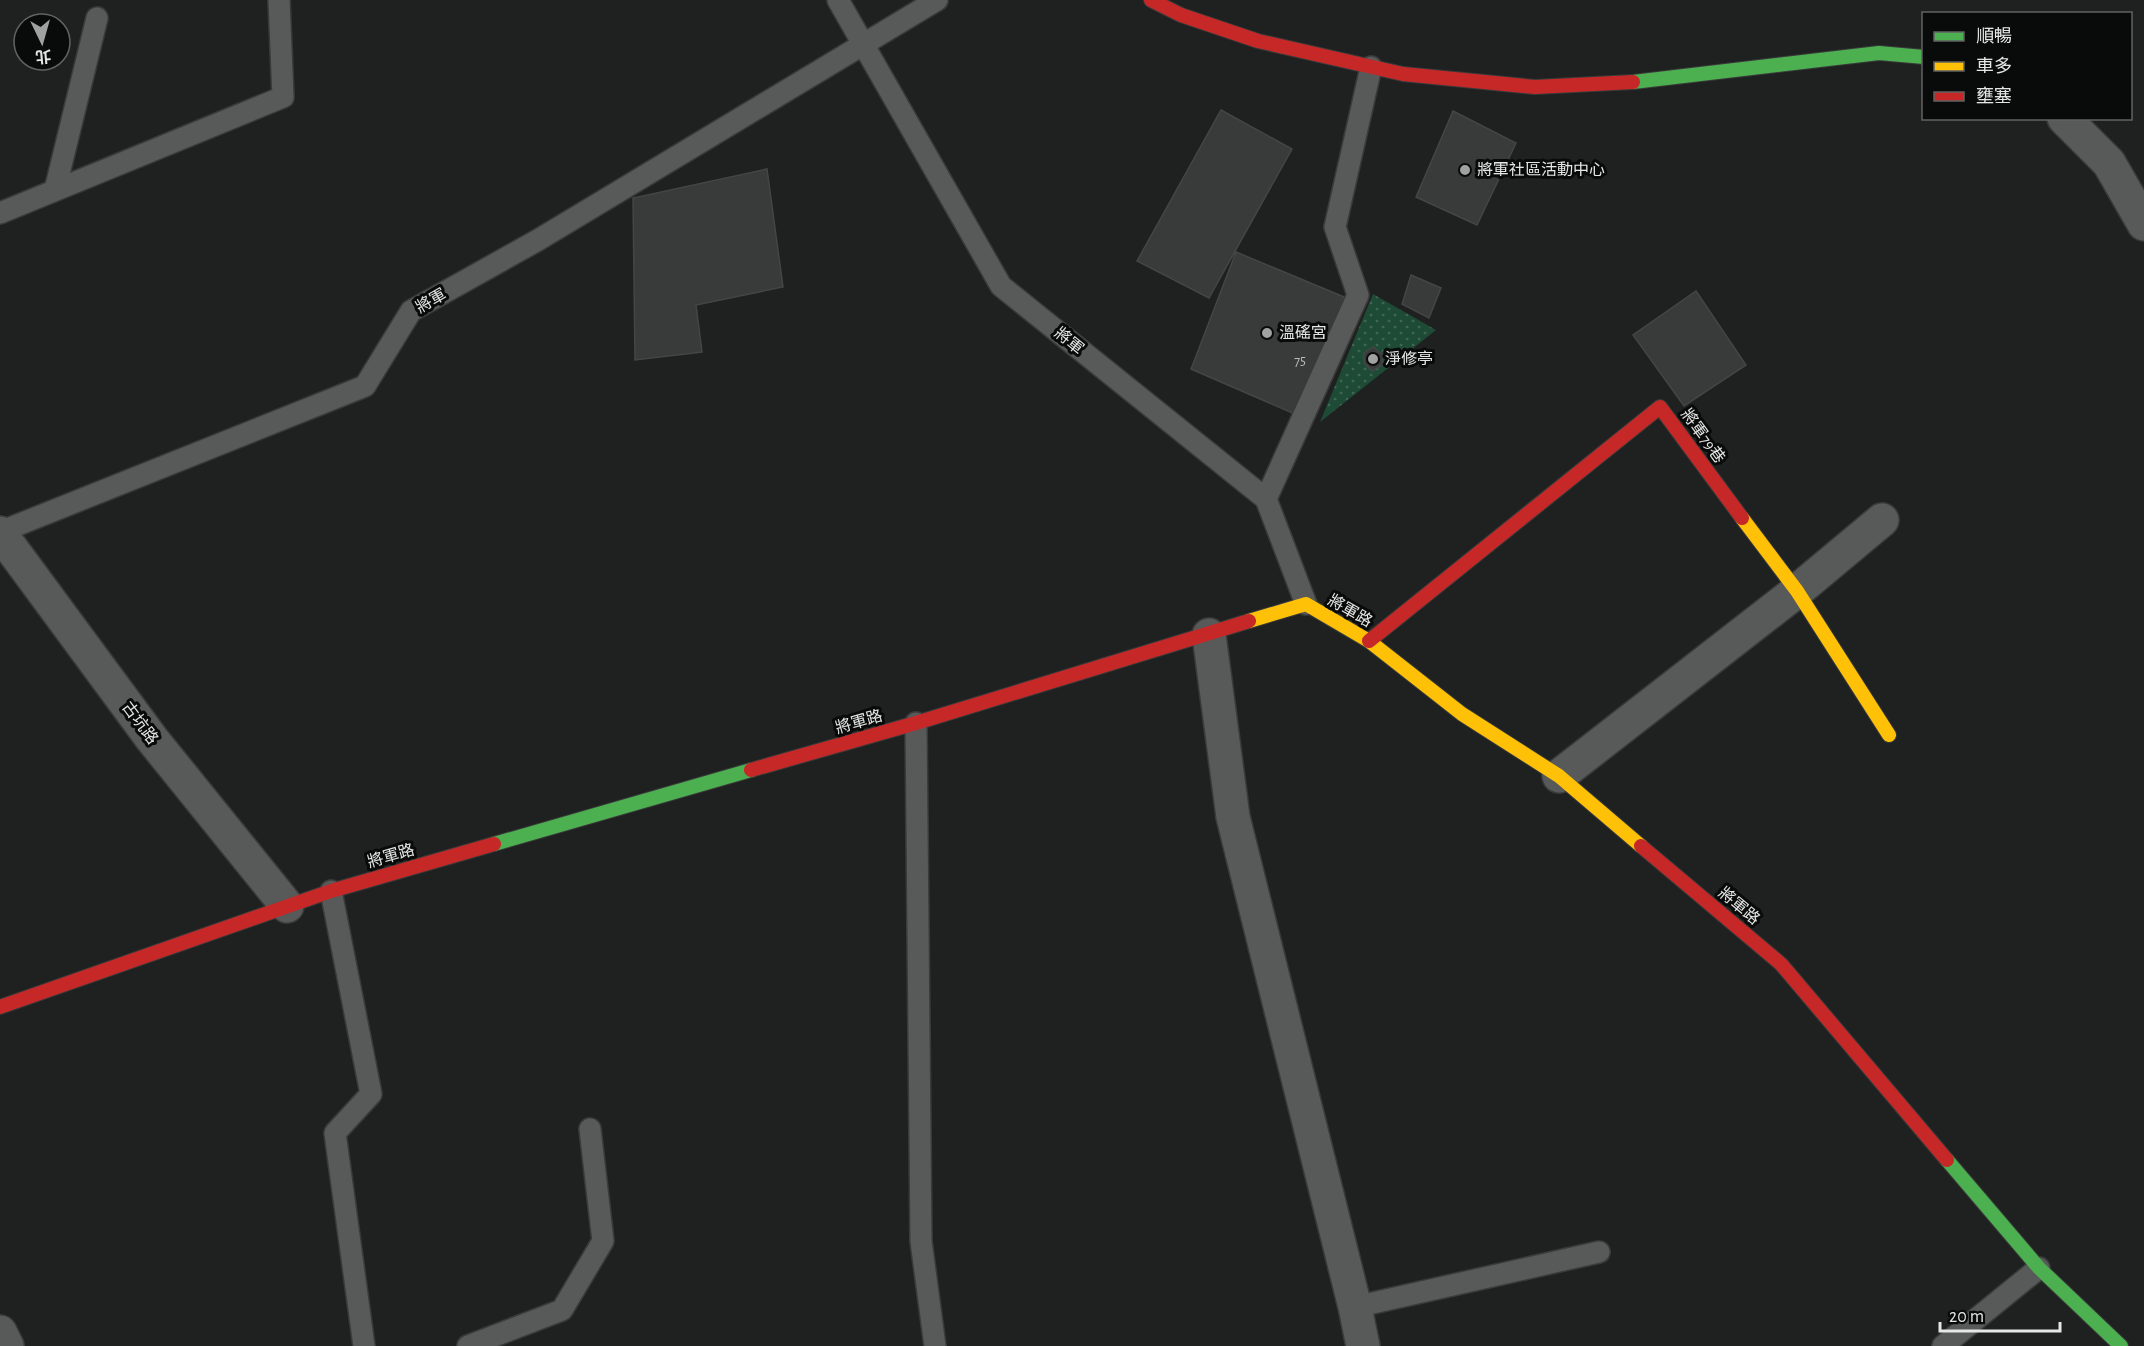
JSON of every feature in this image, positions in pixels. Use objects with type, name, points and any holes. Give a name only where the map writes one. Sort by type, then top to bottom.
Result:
[{"type":"main road","points":[[1151,0],[1181,15],[1258,40],[1371,67],[1402,74],[1535,87],[1643,81],[1879,53],[1922,57]]},
{"type":"main road","name":"將軍79巷","points":[[1369,641],[1660,407],[1797,591],[1889,735]]},
{"type":"main road","name":"將軍路","points":[[0,1007],[331,891],[916,723],[1306,604],[1369,641],[1462,714],[1559,776],[1781,964],[2039,1268],[2121,1346]]},
{"type":"street","points":[[2066,120],[2109,164],[2144,224]]},
{"type":"street","points":[[1559,776],[1797,591],[1881,520]]},
{"type":"street","name":"古坑路","points":[[0,533],[152,739],[288,906]]},
{"type":"street","points":[[1209,635],[1233,818],[1363,1346]]},
{"type":"street","points":[[0,1332],[7,1346]]},
{"type":"lane","points":[[0,213],[283,97],[279,0]]},
{"type":"lane","name":"將軍","points":[[838,0],[1001,286],[1266,499]]},
{"type":"lane","name":"將軍","points":[[0,533],[365,386],[411,311],[538,240],[937,0]]},
{"type":"lane","points":[[55,190],[97,18]]},
{"type":"lane","points":[[1306,604],[1266,499],[1358,295],[1335,227],[1371,67]]},
{"type":"lane","points":[[916,723],[921,1241],[935,1346]]},
{"type":"lane","points":[[331,891],[371,1094],[335,1132],[364,1346]]},
{"type":"lane","points":[[468,1346],[562,1310],[603,1241],[590,1130]]},
{"type":"lane","points":[[1355,1307],[1599,1252]]},
{"type":"lane","points":[[1943,1346],[2039,1268]]},
{"type":"green space","points":[[1373,294],[1436,330],[1320,422]]},
{"type":"building","points":[[1221,110],[1292,149],[1209,298],[1137,261]]},
{"type":"building","name":"將軍社區活動中心","points":[[1453,111],[1516,143],[1477,225],[1416,197]]},
{"type":"building","points":[[767,169],[783,287],[696,305],[702,352],[635,360],[633,198]]},
{"type":"building","name":"溫磘宮","points":[[1236,252],[1344,297],[1297,415],[1191,369]]},
{"type":"building","points":[[1411,275],[1441,288],[1429,318],[1402,304]]},
{"type":"building","points":[[1696,291],[1746,365],[1684,406],[1633,335]]},
{"type":"building","name":"淨修亭","points":[[1373,347],[1383,355],[1382,365],[1372,371],[1364,363],[1364,353]]},
{"type":"traffic: fast","points":[[1633,82],[1879,53],[1922,57]]},
{"type":"traffic: fast","points":[[494,844],[751,770]]},
{"type":"traffic: fast","points":[[1947,1160],[2039,1268],[2121,1346]]},
{"type":"traffic: slow","points":[[1742,518],[1797,591],[1889,735]]},
{"type":"traffic: slow","points":[[1249,621],[1306,604],[1369,641],[1462,714],[1559,776],[1641,846]]},
{"type":"traffic: jam","points":[[1151,0],[1181,15],[1258,41],[1403,74],[1535,87],[1633,82]]},
{"type":"traffic: jam","points":[[1369,641],[1660,407],[1742,518]]},
{"type":"traffic: jam","points":[[751,770],[916,723],[1249,621]]},
{"type":"traffic: jam","points":[[0,1007],[331,891],[494,844]]},
{"type":"traffic: jam","points":[[1641,846],[1781,964],[1947,1160]]},
{"type":"place","name":"將軍社區活動中心","points":[[1465,170]]},
{"type":"place","name":"溫磘宮","points":[[1267,333]]},
{"type":"place","name":"淨修亭","points":[[1373,359]]}]
